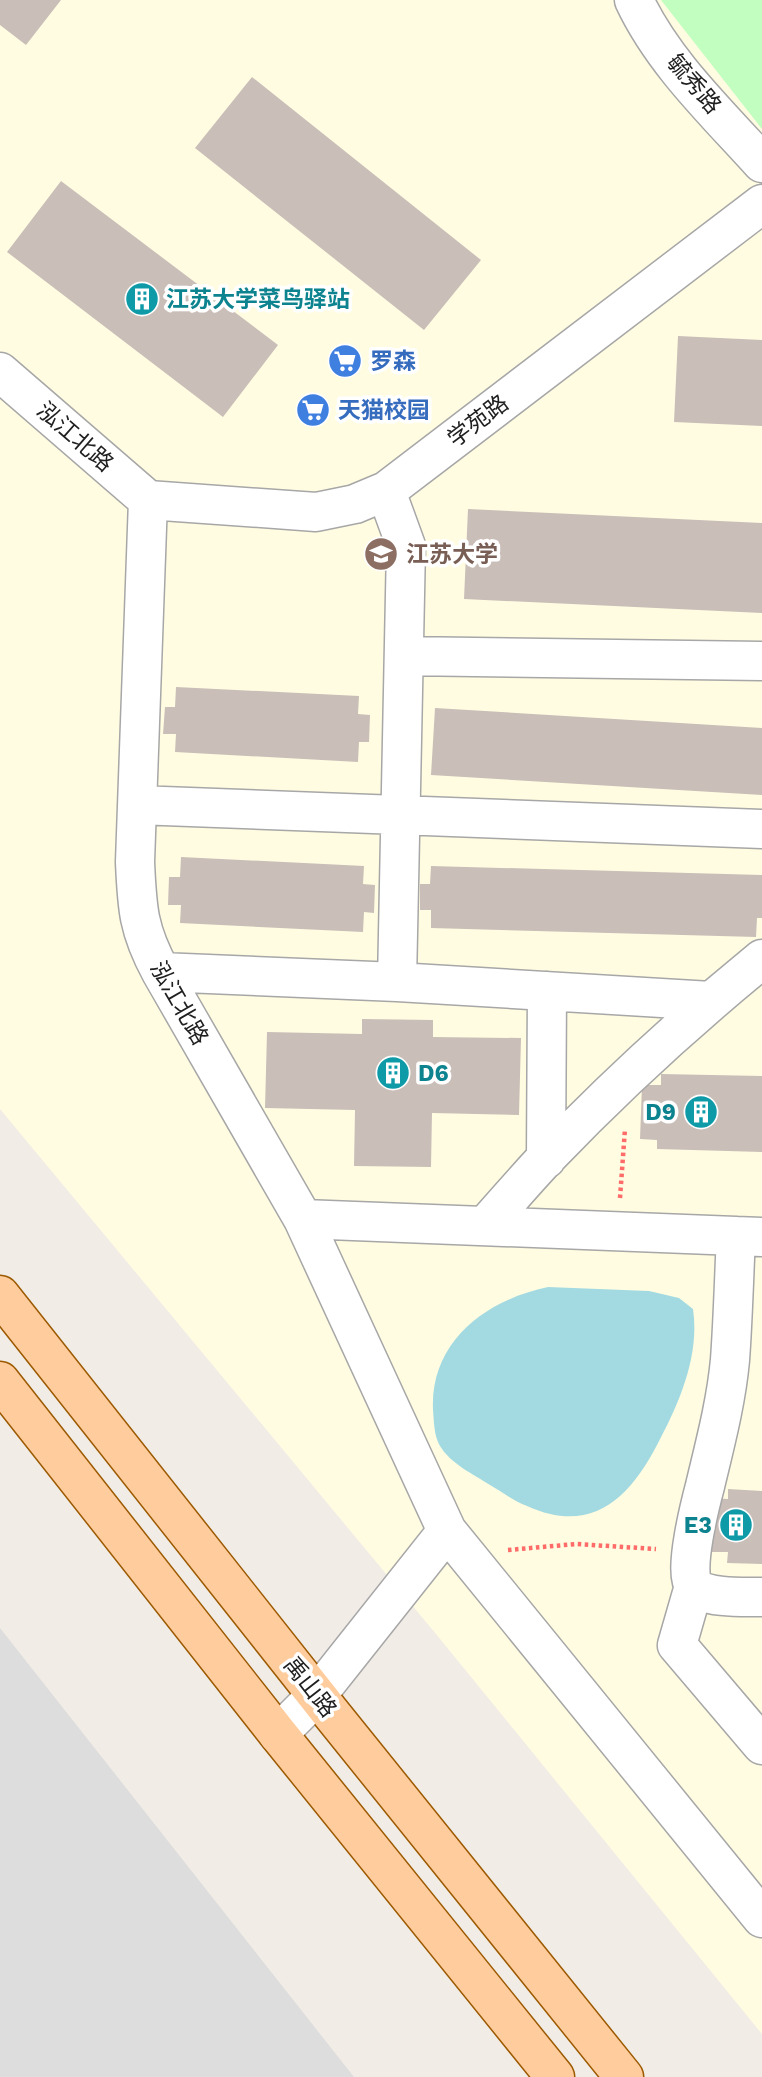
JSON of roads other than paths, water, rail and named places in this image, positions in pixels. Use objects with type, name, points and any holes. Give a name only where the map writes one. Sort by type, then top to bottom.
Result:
[{"type":"main road","name":"禹山路","points":[[0,1294],[323,1703],[624,2077]]},
{"type":"main road","points":[[0,1381],[285,1743],[555,2077]]},
{"type":"lane","name":"毓秀路","points":[[634,0],[642,17],[678,69],[762,163]]},
{"type":"lane","name":"学苑路","points":[[148,500],[316,512],[355,504],[386,491],[762,204]]},
{"type":"lane","name":"泓江北路","points":[[0,372],[148,500],[135,862],[137,911],[147,946],[303,1219],[454,1541],[762,1918]]},
{"type":"lane","points":[[386,491],[406,545],[397,982]]},
{"type":"lane","points":[[404,656],[762,661]]},
{"type":"lane","points":[[137,805],[762,829]]},
{"type":"lane","points":[[485,1226],[545,1158],[711,1001],[762,959]]},
{"type":"lane","points":[[161,972],[397,982],[711,1001]]},
{"type":"lane","points":[[545,1158],[547,991]]},
{"type":"lane","points":[[303,1219],[749,1236],[723,1413],[693,1542],[691,1576],[694,1586],[677,1645],[762,1745]]},
{"type":"lane","points":[[285,1743],[428,1587],[454,1541]]},
{"type":"lane","points":[[694,1586],[702,1592],[719,1595],[762,1597]]},
{"type":"water","points":[[548,1287],[649,1291],[679,1298],[693,1309],[693,1344],[686,1379],[657,1445],[634,1481],[620,1496],[606,1507],[589,1514],[550,1514],[508,1496],[450,1458],[440,1446],[434,1424],[435,1385],[441,1364],[452,1344],[484,1313],[525,1293]]},
{"type":"place","name":"江苏大学菜鸟驿站","points":[[142,299]]},
{"type":"place","name":"罗森","points":[[345,361]]},
{"type":"place","name":"天猫校园","points":[[313,410]]},
{"type":"place","name":"江苏大学","points":[[381,554]]},
{"type":"place","name":"D6","points":[[393,1073]]},
{"type":"place","name":"D9","points":[[701,1112]]},
{"type":"place","name":"E3","points":[[736,1525]]}]
